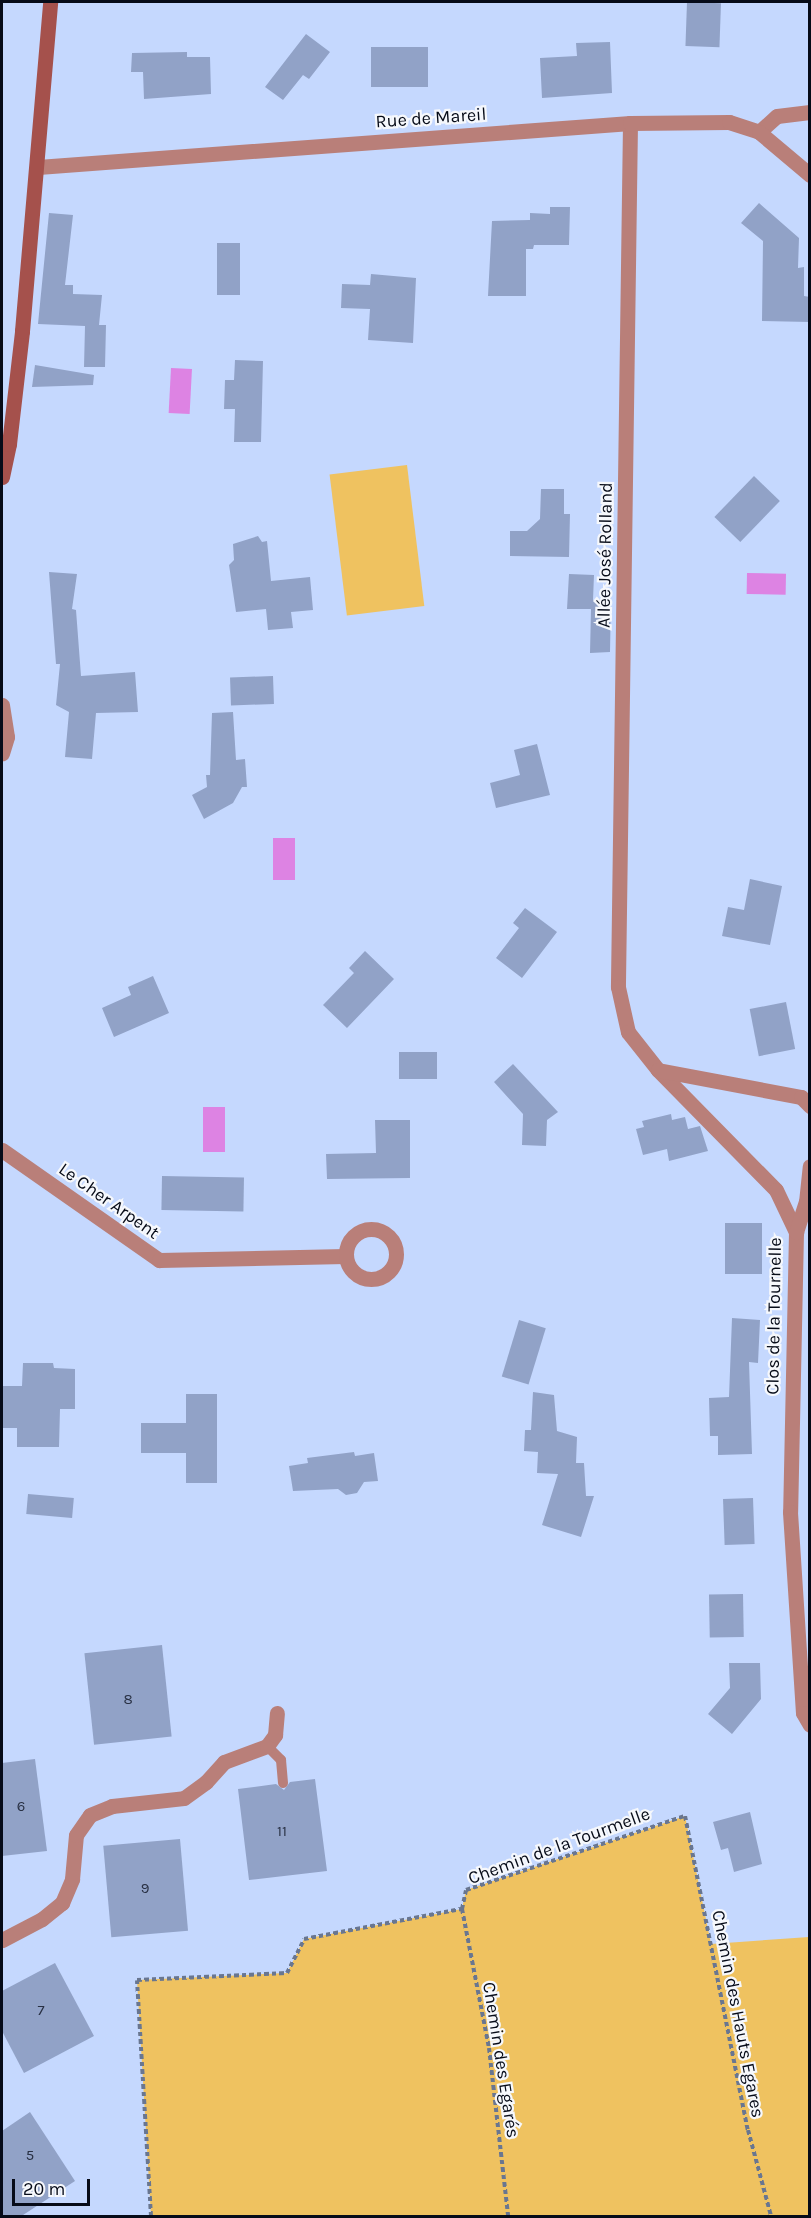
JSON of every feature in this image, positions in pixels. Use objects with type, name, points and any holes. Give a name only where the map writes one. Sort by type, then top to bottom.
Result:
[{"type":"street","points":[[2,477],[11,433],[38,167],[50,2]]},
{"type":"street","points":[[759,132],[777,116],[810,111]]},
{"type":"street","name":"Rue de Mareil","points":[[38,167],[630,123],[729,122],[759,132],[810,175]]},
{"type":"street","name":"Allée José Rolland","points":[[618,987],[630,123]]},
{"type":"street","points":[[2,705],[7,737],[2,753]]},
{"type":"street","name":"Clos de la Tournelle","points":[[618,987],[628,1032],[658,1070],[776,1190],[796,1232],[790,1512],[805,1642],[803,1713],[810,1725]]},
{"type":"street","points":[[658,1070],[801,1097],[810,1106]]},
{"type":"street","name":"Le Cher Arpent","points":[[2,1150],[159,1260],[345,1256]]},
{"type":"street","points":[[796,1232],[806,1202],[810,1166]]},
{"type":"street","points":[[2,1940],[42,1919],[62,1903],[72,1879],[76,1835],[90,1815],[111,1806],[184,1798],[201,1787],[224,1762],[267,1746],[275,1735],[277,1713]]},
{"type":"lane","points":[[267,1746],[281,1760],[283,1783]]},
{"type":"path","name":"Chemin de la Tourmelle","points":[[151,2217],[137,1980],[287,1973],[304,1939],[462,1909],[466,1890],[685,1816]]},
{"type":"path","name":"Chemin des Hauts Egares","points":[[685,1816],[748,2130],[771,2217]]},
{"type":"path","name":"Chemin des Egarés","points":[[462,1909],[489,2048],[508,2217]]},
{"type":"shaded area","points":[[171,368],[192,369],[190,414],[169,413]]},
{"type":"shaded area","points":[[407,465],[424,606],[347,615],[330,475]]},
{"type":"shaded area","points":[[747,573],[786,574],[786,595],[747,594]]},
{"type":"shaded area","points":[[273,838],[295,838],[295,880],[273,880]]},
{"type":"shaded area","points":[[203,1107],[225,1107],[225,1152],[203,1152]]},
{"type":"shaded area","points":[[685,1816],[711,1944],[809,1937],[809,2216],[151,2216],[137,1980],[287,1973],[304,1939],[462,1909],[466,1890]]},
{"type":"building","points":[[687,2],[721,3],[719,47],[685,46]]},
{"type":"building","points":[[306,34],[330,52],[309,79],[303,75],[283,100],[265,87]]},
{"type":"building","points":[[610,42],[612,93],[542,98],[540,58],[577,56],[576,43]]},
{"type":"building","points":[[371,47],[428,47],[428,87],[371,87]]},
{"type":"building","points":[[187,52],[187,57],[210,57],[211,94],[144,99],[143,72],[131,72],[132,53]]},
{"type":"building","points":[[759,203],[799,238],[798,268],[804,267],[804,296],[810,297],[810,322],[762,321],[763,241],[741,223]]},
{"type":"building","points":[[550,207],[570,207],[569,245],[534,245],[533,249],[526,249],[526,296],[488,296],[492,221],[530,220],[530,213],[550,214]]},
{"type":"building","points":[[49,213],[73,215],[65,285],[73,285],[73,294],[102,295],[99,325],[106,325],[105,367],[84,367],[85,326],[38,324]]},
{"type":"building","points":[[217,243],[240,243],[240,295],[217,295]]},
{"type":"building","points":[[371,274],[416,278],[413,343],[368,340],[370,309],[341,308],[342,284],[370,285]]},
{"type":"building","points":[[235,360],[263,361],[261,442],[234,442],[235,409],[224,409],[225,380],[234,380]]},
{"type":"building","points":[[35,365],[94,375],[93,385],[32,387]]},
{"type":"building","points":[[754,476],[780,501],[740,542],[714,517]]},
{"type":"building","points":[[541,489],[564,489],[564,514],[570,514],[569,557],[510,556],[510,531],[527,531],[540,519]]},
{"type":"building","points":[[258,536],[262,542],[267,541],[271,581],[310,577],[313,610],[291,612],[293,628],[268,630],[266,609],[236,612],[229,565],[234,560],[233,544]]},
{"type":"building","points":[[49,572],[77,574],[72,609],[76,610],[81,676],[135,672],[138,712],[96,713],[92,759],[65,757],[69,712],[56,705],[60,664],[56,664]]},
{"type":"building","points":[[569,574],[594,575],[593,600],[611,598],[610,652],[590,653],[591,609],[567,609]]},
{"type":"building","points":[[273,676],[274,704],[231,705],[230,678]]},
{"type":"building","points":[[233,712],[236,760],[245,759],[247,787],[242,787],[233,803],[204,819],[192,795],[207,787],[206,775],[210,775],[212,713]]},
{"type":"building","points":[[537,744],[550,795],[496,808],[490,783],[520,775],[514,750]]},
{"type":"building","points":[[750,879],[782,886],[770,945],[722,936],[728,907],[744,910]]},
{"type":"building","points":[[525,908],[557,932],[522,978],[496,958],[519,928],[513,923]]},
{"type":"building","points":[[365,951],[394,979],[347,1028],[323,1005],[354,973],[349,968]]},
{"type":"building","points":[[153,976],[169,1013],[114,1037],[102,1008],[131,995],[128,987]]},
{"type":"building","points":[[786,1002],[795,1049],[759,1056],[750,1009]]},
{"type":"building","points":[[399,1052],[437,1052],[437,1079],[399,1079]]},
{"type":"building","points":[[513,1064],[558,1112],[547,1120],[546,1146],[522,1145],[523,1114],[494,1082]]},
{"type":"building","points":[[671,1114],[672,1120],[685,1117],[688,1129],[700,1126],[708,1151],[669,1161],[667,1149],[643,1155],[636,1129],[644,1127],[642,1121]]},
{"type":"building","points":[[375,1120],[410,1120],[410,1178],[327,1179],[326,1154],[376,1153]]},
{"type":"building","points":[[162,1176],[244,1177],[243,1211],[161,1210]]},
{"type":"building","points":[[725,1223],[762,1223],[762,1274],[725,1274]]},
{"type":"building","points":[[732,1318],[760,1320],[758,1363],[749,1362],[752,1454],[718,1455],[718,1436],[710,1436],[709,1398],[729,1397]]},
{"type":"building","points":[[519,1320],[546,1328],[529,1385],[502,1376]]},
{"type":"building","points":[[23,1363],[53,1363],[54,1368],[75,1369],[75,1409],[60,1409],[59,1447],[17,1447],[17,1428],[2,1428],[2,1386],[22,1386]]},
{"type":"building","points":[[533,1392],[554,1395],[557,1431],[577,1437],[576,1463],[584,1463],[586,1496],[594,1496],[581,1537],[542,1525],[558,1474],[537,1473],[538,1452],[524,1451],[525,1430],[531,1430]]},
{"type":"building","points":[[186,1394],[217,1394],[217,1483],[186,1483],[186,1453],[141,1453],[141,1423],[186,1423]]},
{"type":"building","points":[[354,1452],[355,1456],[374,1453],[378,1481],[364,1482],[357,1493],[346,1495],[338,1489],[293,1491],[289,1466],[308,1463],[307,1458]]},
{"type":"building","points":[[28,1494],[74,1498],[72,1518],[26,1514]]},
{"type":"building","points":[[753,1498],[755,1544],[725,1545],[723,1499]]},
{"type":"building","points":[[743,1594],[744,1637],[710,1638],[709,1595]]},
{"type":"building","points":[[162,1645],[172,1736],[94,1745],[84,1653]]},
{"type":"building","points":[[729,1663],[760,1663],[761,1699],[732,1734],[708,1714],[730,1688]]},
{"type":"building","points":[[35,1759],[47,1851],[2,1856],[2,1763]]},
{"type":"building","points":[[315,1779],[327,1871],[249,1880],[238,1789],[276,1784],[284,1790],[290,1782]]},
{"type":"building","points":[[750,1812],[762,1864],[734,1872],[728,1848],[721,1850],[713,1822]]},
{"type":"building","points":[[180,1839],[188,1931],[111,1937],[103,1846]]},
{"type":"building","points":[[55,1963],[94,2036],[24,2073],[2,2031],[2,1991]]},
{"type":"building","points":[[30,2112],[75,2181],[20,2217],[2,2217],[2,2131]]}]
